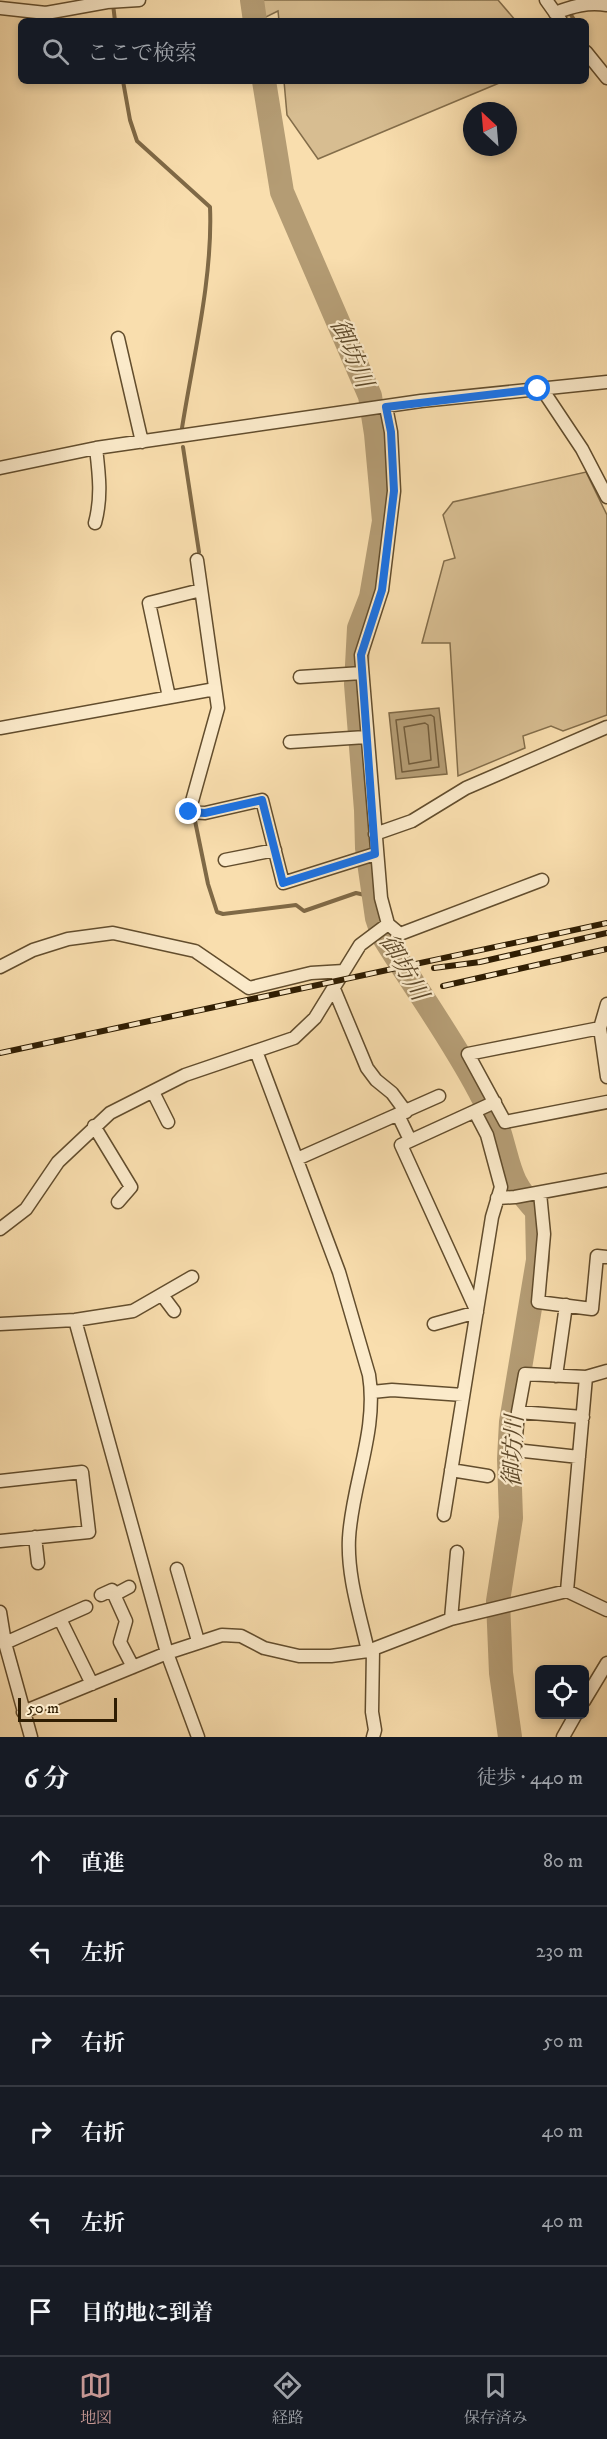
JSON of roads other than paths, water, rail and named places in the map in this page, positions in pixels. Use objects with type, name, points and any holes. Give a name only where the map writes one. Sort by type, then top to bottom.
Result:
[{"type":"street","points":[[0,8],[46,13],[111,1],[139,0]]},
{"type":"street","points":[[546,0],[558,17],[574,6],[592,3],[607,5]]},
{"type":"street","points":[[589,56],[607,78]]},
{"type":"street","points":[[118,338],[142,442]]},
{"type":"street","points":[[0,468],[96,448],[385,407],[607,382]]},
{"type":"street","points":[[542,389],[582,449],[607,496]]},
{"type":"street","points":[[384,926],[381,898],[370,855],[375,834],[361,737],[361,655],[382,590],[394,491],[391,432],[385,407]]},
{"type":"street","points":[[95,523],[100,506],[96,448]]},
{"type":"street","points":[[197,560],[218,708],[189,812],[205,813],[262,800],[283,883],[370,855]]},
{"type":"street","points":[[169,697],[149,603],[201,590]]},
{"type":"street","points":[[300,677],[361,673]]},
{"type":"street","points":[[0,728],[215,689]]},
{"type":"street","points":[[375,834],[412,821],[466,788],[607,727]]},
{"type":"street","points":[[290,742],[361,737]]},
{"type":"street","points":[[225,860],[275,850]]},
{"type":"street","points":[[384,926],[400,934],[542,880]]},
{"type":"street","points":[[0,1229],[26,1209],[58,1162],[110,1113],[185,1075],[294,1038],[315,1018],[360,945],[384,926]]},
{"type":"street","points":[[0,967],[42,947],[68,939],[113,933],[195,951],[249,988],[311,973],[344,970]]},
{"type":"street","points":[[334,988],[368,1068],[376,1080],[392,1093],[402,1113],[410,1140]]},
{"type":"street","points":[[607,1004],[600,1028],[607,1077]]},
{"type":"street","points":[[600,1028],[468,1054],[505,1122],[607,1102]]},
{"type":"street","points":[[256,1051],[339,1272],[372,1392],[369,1428],[349,1537],[351,1573],[371,1650],[372,1712],[375,1730],[373,1737]]},
{"type":"street","points":[[153,1092],[168,1122]]},
{"type":"street","points":[[297,1158],[439,1096]]},
{"type":"street","points":[[477,1312],[401,1145],[495,1102]]},
{"type":"street","points":[[444,1515],[492,1217],[501,1187],[478,1111]]},
{"type":"street","points":[[94,1126],[131,1187],[118,1202]]},
{"type":"street","points":[[498,1198],[515,1197],[607,1179]]},
{"type":"street","points":[[537,1193],[544,1234],[538,1302],[592,1309],[597,1256],[607,1257]]},
{"type":"street","points":[[0,1324],[75,1320],[133,1311],[192,1277]]},
{"type":"street","points":[[162,1294],[174,1311]]},
{"type":"street","points":[[556,1376],[566,1305]]},
{"type":"street","points":[[434,1324],[477,1312]]},
{"type":"street","points":[[75,1320],[167,1653],[198,1737]]},
{"type":"street","points":[[579,1457],[515,1450],[518,1412],[525,1374],[586,1377],[607,1371]]},
{"type":"street","points":[[567,1591],[586,1377]]},
{"type":"street","points":[[372,1392],[392,1390],[463,1395]]},
{"type":"street","points":[[518,1412],[583,1417]]},
{"type":"street","points":[[451,1470],[488,1476]]},
{"type":"street","points":[[0,1481],[82,1472],[89,1532],[0,1541]]},
{"type":"street","points":[[35,1538],[38,1563]]},
{"type":"street","points":[[451,1619],[457,1552]]},
{"type":"street","points":[[177,1569],[198,1641]]},
{"type":"street","points":[[129,1587],[108,1595],[126,1621],[120,1642],[133,1667]]},
{"type":"street","points":[[23,1712],[198,1641],[222,1635],[241,1636],[264,1648],[299,1656],[331,1656],[371,1650],[451,1619],[567,1591],[607,1610]]},
{"type":"street","points":[[5,1643],[86,1607]]},
{"type":"street","points":[[0,1612],[5,1643],[31,1737]]},
{"type":"street","points":[[60,1618],[92,1684]]},
{"type":"street","points":[[589,1694],[607,1662]]},
{"type":"street","points":[[563,1737],[573,1719]]},
{"type":"water","points":[[439,708],[447,774],[396,779],[389,713]]},
{"type":"waterway","name":"御坊川","points":[[252,0],[255,18]]},
{"type":"waterway","points":[[113,4],[115,18]]},
{"type":"waterway","points":[[124,84],[130,120],[137,141],[210,207],[205,289],[182,428]]},
{"type":"waterway","name":"御坊川","points":[[264,84],[282,192],[370,396],[376,434],[384,521],[371,597],[359,628],[356,684],[367,848],[377,918],[383,936],[469,1072],[496,1124],[516,1183],[537,1211],[538,1260],[511,1422],[509,1459],[511,1518],[498,1601],[501,1673],[510,1737]]},
{"type":"waterway","points":[[183,447],[199,552]]},
{"type":"waterway","points":[[194,816],[208,884],[217,912],[223,914],[296,905],[304,911],[356,893],[374,897]]},
{"type":"railway","points":[[0,1053],[607,923]]},
{"type":"railway","points":[[434,968],[480,962],[607,933]]},
{"type":"railway","points":[[443,986],[607,949]]}]
